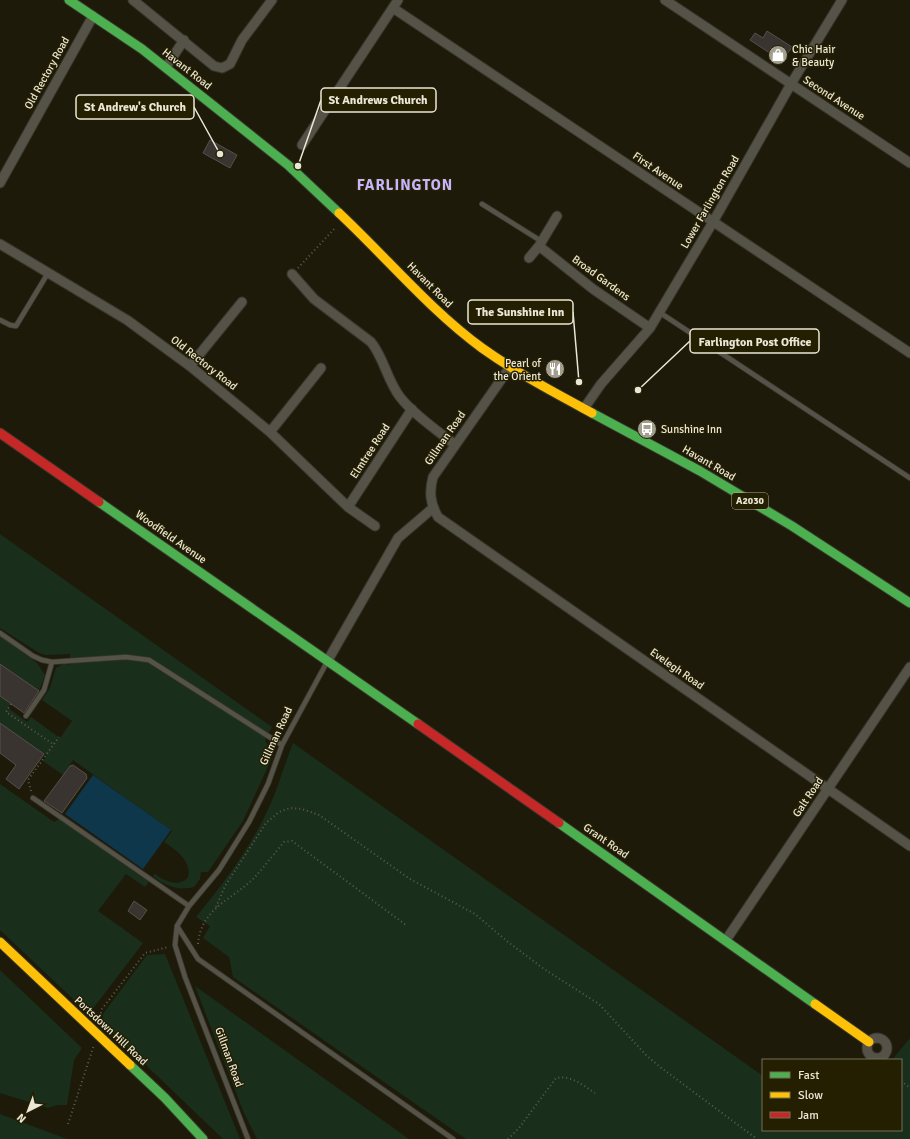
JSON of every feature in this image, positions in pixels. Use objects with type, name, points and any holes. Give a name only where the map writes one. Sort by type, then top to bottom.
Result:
[{"type":"main road","name":"Havant Road","points":[[69,0],[166,67],[288,165],[364,236],[436,309],[482,348],[510,367],[700,471],[792,526],[910,603]]},
{"type":"main road","name":"Woodfield Avenue","points":[[0,434],[328,660]]},
{"type":"main road","name":"Grant Road","points":[[328,660],[869,1042]]},
{"type":"main road","name":"Portsdown Hill Road","points":[[0,942],[165,1098],[203,1139]]},
{"type":"street","points":[[133,0],[184,40],[214,66],[222,68],[230,64],[242,40],[272,0]]},
{"type":"street","points":[[302,145],[398,0]]},
{"type":"street","name":"Second Avenue","points":[[665,0],[910,163]]},
{"type":"street","name":"Lower Farlington Road","points":[[585,407],[601,384],[650,328],[713,222],[791,84],[842,0]]},
{"type":"street","name":"First Avenue","points":[[393,8],[910,353]]},
{"type":"street","name":"Old Rectory Road","points":[[0,183],[93,16]]},
{"type":"street","points":[[166,67],[184,40]]},
{"type":"street","points":[[529,258],[540,244],[557,216]]},
{"type":"street","name":"Old Rectory Road","points":[[0,244],[127,320],[190,366],[270,432],[348,507],[374,526]]},
{"type":"street","name":"Broad Gardens","points":[[540,244],[593,289],[650,328]]},
{"type":"street","points":[[292,274],[314,299],[371,342],[378,351],[399,396],[412,410],[454,444]]},
{"type":"street","points":[[190,366],[242,302]]},
{"type":"street","name":"Gillman Road","points":[[328,660],[398,538],[433,508],[430,488],[433,477],[454,444],[500,384],[510,367]]},
{"type":"street","points":[[270,432],[321,368]]},
{"type":"street","name":"Elmtree Road","points":[[348,507],[412,410]]},
{"type":"street","name":"Evelegh Road","points":[[433,508],[438,517],[910,846]]},
{"type":"street","name":"Galt Road","points":[[726,940],[910,667]]},
{"type":"street","points":[[875,1038],[884,1040],[888,1057],[878,1058],[872,1056],[868,1051],[869,1042],[875,1038]]},
{"type":"lane","points":[[482,204],[540,244]]},
{"type":"lane","points":[[0,320],[16,326],[48,273]]},
{"type":"lane","points":[[659,312],[910,478]]},
{"type":"lane","points":[[0,633],[33,656],[52,662],[126,657],[149,660],[282,745]]},
{"type":"lane","name":"Gillman Road","points":[[248,1139],[185,977],[175,945],[177,926],[189,906],[219,870],[249,822],[268,784],[282,745],[328,660]]},
{"type":"lane","points":[[26,716],[44,690],[52,662]]},
{"type":"lane","points":[[33,798],[189,906]]},
{"type":"lane","points":[[177,926],[198,959],[453,1139]]},
{"type":"path","points":[[292,274],[332,232]]},
{"type":"path","points":[[11,704],[6,712],[53,744]]},
{"type":"path","points":[[33,798],[28,780],[59,737]]},
{"type":"path","points":[[198,959],[198,942],[203,923],[216,907],[225,886],[266,823],[279,812],[290,808],[302,809],[318,815],[410,879],[475,914],[508,942],[544,968],[599,1004],[646,1055],[660,1067],[757,1139]]},
{"type":"path","points":[[216,907],[236,893],[254,877],[284,842],[292,841],[406,925]]},
{"type":"path","points":[[68,1124],[97,1034],[102,1009],[145,953],[175,945]]},
{"type":"path","points":[[508,1139],[523,1123],[556,1078],[563,1077],[574,1079],[595,1093]]},
{"type":"path","points":[[902,1082],[910,1088]]},
{"type":"green space","points":[[0,534],[272,727],[265,740],[268,746],[266,756],[271,760],[243,821],[208,872],[201,872],[200,879],[194,887],[172,887],[153,876],[155,874],[167,881],[176,883],[188,877],[188,866],[182,856],[164,842],[172,831],[73,760],[63,775],[43,761],[47,756],[0,723],[0,696],[10,704],[8,708],[27,722],[31,717],[60,738],[72,721],[42,700],[50,688],[56,668],[65,663],[70,665],[70,654],[46,655],[39,653],[0,628]]},
{"type":"green space","points":[[0,636],[37,663],[45,675],[39,691],[0,664]]},
{"type":"green space","points":[[293,743],[762,1075],[762,1131],[902,1131],[902,1059],[893,1059],[910,1038],[910,1139],[466,1139],[233,977],[229,957],[203,938],[210,926],[196,917],[217,891],[255,835],[273,797]]},
{"type":"green space","points":[[0,784],[54,822],[59,819],[149,882],[145,887],[126,874],[98,911],[143,943],[89,1014],[0,930]]},
{"type":"green space","points":[[165,954],[240,1139],[223,1139],[103,1024],[103,1014],[147,955]]},
{"type":"green space","points":[[0,970],[82,1048],[74,1060],[67,1105],[57,1105],[48,1108],[0,1093]]},
{"type":"green space","points":[[195,986],[409,1139],[257,1139],[244,1113]]},
{"type":"green space","points":[[0,1114],[67,1139],[0,1139]]},
{"type":"water","points":[[93,775],[171,830],[143,869],[65,814]]},
{"type":"building","points":[[767,31],[792,47],[782,61],[750,40],[755,33],[763,38]]},
{"type":"building","points":[[210,140],[237,155],[230,168],[203,153]]},
{"type":"building","name":"Pearl of the Orient","points":[[555,360],[564,367],[555,378],[546,371]]},
{"type":"building","points":[[0,664],[39,691],[24,713],[0,696]]},
{"type":"building","points":[[0,723],[44,754],[19,789],[6,779],[16,765],[0,753]]},
{"type":"building","points":[[73,765],[86,774],[87,778],[62,813],[44,801],[70,766]]},
{"type":"building","points":[[134,901],[147,910],[140,920],[128,911]]},
{"type":"traffic: fast","points":[[69,0],[142,49],[288,165],[339,213]]},
{"type":"traffic: fast","points":[[592,413],[700,471],[792,526],[910,603]]},
{"type":"traffic: fast","points":[[99,502],[418,724]]},
{"type":"traffic: fast","points":[[559,823],[815,1004]]},
{"type":"traffic: fast","points":[[130,1065],[165,1098],[203,1139]]},
{"type":"traffic: slow","points":[[339,213],[444,317],[463,333],[509,366],[592,413]]},
{"type":"traffic: slow","points":[[0,942],[130,1065]]},
{"type":"traffic: slow","points":[[815,1004],[869,1042]]},
{"type":"traffic: jam","points":[[0,433],[99,502]]},
{"type":"traffic: jam","points":[[418,724],[559,823]]},
{"type":"place","name":"Chic Hair & Beauty","points":[[778,55]]},
{"type":"place","name":"St Andrew's Church","points":[[220,154]]},
{"type":"place","name":"St Andrews Church","points":[[298,166]]},
{"type":"place","name":"Pearl of the Orient","points":[[555,369]]},
{"type":"place","name":"The Sunshine Inn","points":[[579,382]]},
{"type":"place","name":"Farlington Post Office","points":[[638,390]]},
{"type":"place","name":"Sunshine Inn","points":[[647,429]]},
{"type":"district","name":"FARLINGTON","points":[[405,185]]}]
